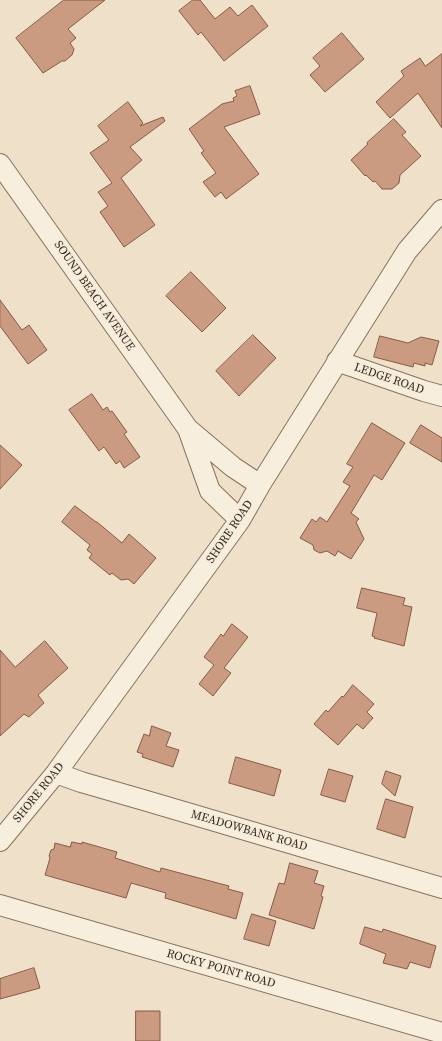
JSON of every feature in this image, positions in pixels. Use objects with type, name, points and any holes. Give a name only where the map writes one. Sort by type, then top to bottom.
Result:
[{"type":"street","name":"SOUND BEACH AVENUE","points":[[0,164],[188,429],[233,467],[260,485]]},
{"type":"street","name":"SHORE ROAD","points":[[0,841],[56,773],[240,520],[260,485],[407,251],[442,210]]},
{"type":"street","name":"LEDGE ROAD","points":[[337,361],[442,396]]},
{"type":"street","name":"SOUND BEACH AVENUE","points":[[188,429],[210,491],[240,520]]},
{"type":"street","name":"MEADOWBANK ROAD","points":[[56,773],[110,791],[442,888]]},
{"type":"street","name":"ROCKY POINT ROAD","points":[[0,905],[442,1033]]},
{"type":"building","points":[[64,0],[105,0],[68,29],[76,38],[70,43],[74,49],[72,55],[65,61],[62,61],[43,73],[16,38]]},
{"type":"building","points":[[193,0],[200,0],[215,19],[230,7],[238,16],[252,5],[268,26],[224,61],[201,32],[198,35],[179,11]]},
{"type":"building","points":[[342,33],[364,59],[325,92],[310,75],[320,66],[313,58]]},
{"type":"building","points":[[442,54],[442,128],[418,93],[390,118],[376,102],[404,76],[401,71],[420,58],[425,66]]},
{"type":"building","points":[[250,86],[260,114],[224,127],[259,174],[226,199],[221,192],[215,197],[203,182],[216,173],[201,153],[204,151],[189,129],[222,104],[234,101],[233,98],[237,96],[235,91]]},
{"type":"building","points":[[128,102],[143,123],[140,126],[163,117],[165,121],[130,147],[142,160],[121,178],[155,225],[124,247],[100,212],[108,206],[98,192],[112,183],[90,153],[109,140],[98,126]]},
{"type":"building","points":[[394,119],[406,132],[402,135],[421,156],[400,175],[399,183],[392,189],[382,189],[375,181],[373,182],[366,175],[365,176],[351,160],[368,144],[367,143]]},
{"type":"building","points":[[191,272],[226,308],[202,332],[166,296]]},
{"type":"building","points":[[0,300],[22,330],[29,325],[47,350],[28,364],[0,326]]},
{"type":"building","points":[[253,335],[276,358],[239,396],[216,371]]},
{"type":"building","points":[[380,336],[408,343],[421,337],[439,341],[432,365],[425,363],[425,366],[414,363],[413,367],[374,357]]},
{"type":"building","points":[[92,394],[103,410],[107,407],[110,412],[112,411],[127,432],[124,434],[140,457],[124,468],[120,461],[116,464],[104,447],[99,451],[69,410]]},
{"type":"building","points":[[372,423],[405,443],[382,480],[374,475],[351,513],[359,519],[356,522],[364,539],[351,559],[338,551],[335,556],[327,551],[320,553],[314,550],[313,545],[300,538],[312,519],[316,522],[320,517],[327,522],[350,486],[343,482],[353,467],[347,464]]},
{"type":"building","points":[[421,425],[442,438],[442,462],[410,443]]},
{"type":"building","points":[[0,445],[22,465],[0,489]]},
{"type":"building","points":[[75,506],[122,543],[129,534],[156,558],[134,584],[128,579],[121,580],[112,573],[110,575],[89,558],[92,554],[87,550],[90,545],[62,522]]},
{"type":"building","points":[[362,588],[405,598],[403,605],[412,607],[404,646],[374,638],[375,637],[372,636],[377,613],[357,608]]},
{"type":"building","points":[[232,624],[248,637],[224,668],[231,673],[213,696],[199,684],[214,665],[204,657],[221,634],[223,636]]},
{"type":"building","points":[[45,641],[68,668],[38,695],[44,703],[29,717],[24,714],[0,736],[0,650],[15,667]]},
{"type":"building","points":[[353,685],[374,704],[367,712],[373,718],[363,729],[357,724],[338,745],[314,724],[326,710],[328,712],[342,696],[343,697]]},
{"type":"building","points":[[152,726],[171,733],[166,746],[179,750],[173,767],[142,757],[143,754],[137,752],[144,734],[149,736]]},
{"type":"building","points":[[236,757],[281,770],[274,796],[229,783]]},
{"type":"building","points":[[329,769],[353,776],[345,802],[321,795]]},
{"type":"building","points":[[386,771],[401,776],[395,796],[382,784]]},
{"type":"building","points":[[386,799],[413,807],[405,838],[377,829]]},
{"type":"building","points":[[72,842],[82,844],[82,842],[117,852],[115,858],[160,872],[161,868],[229,886],[228,889],[243,893],[236,919],[165,898],[166,893],[131,883],[126,898],[45,875],[50,858],[49,856],[51,850],[54,849],[55,843],[70,847]]},
{"type":"building","points":[[290,863],[318,871],[314,883],[324,886],[321,896],[323,897],[314,929],[269,915],[279,883],[284,884]]},
{"type":"building","points":[[252,914],[276,921],[269,946],[244,939]]},
{"type":"building","points":[[365,927],[382,932],[383,929],[436,946],[430,968],[410,962],[407,969],[383,963],[386,954],[360,944]]},
{"type":"building","points":[[34,968],[40,988],[0,999],[0,979]]},
{"type":"building","points":[[136,1011],[160,1011],[160,1041],[136,1041]]}]
